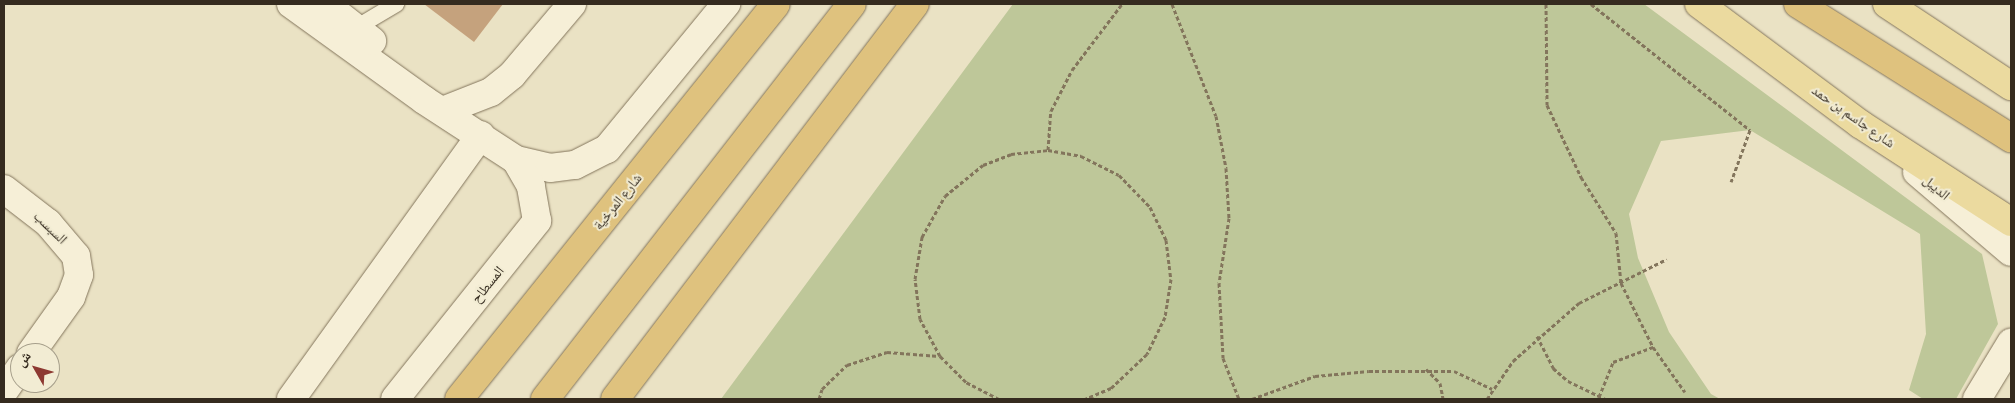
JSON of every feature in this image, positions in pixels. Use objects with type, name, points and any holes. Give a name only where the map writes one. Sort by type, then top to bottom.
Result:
[{"type":"highway","name":"شارع المرخية","points":[[459,399],[776,4]]},
{"type":"highway","points":[[545,399],[852,4]]},
{"type":"highway","points":[[615,399],[915,4]]},
{"type":"highway","points":[[1798,4],[2011,138]]},
{"type":"main road","name":"شارع جاسم بن حمد","points":[[1699,4],[1860,124],[2011,222]]},
{"type":"main road","points":[[1887,4],[2011,86]]},
{"type":"street","name":"المسطاح","points":[[291,4],[348,33],[431,90],[445,110],[516,160],[562,168],[589,161],[607,149],[726,4]]},
{"type":"street","name":"المسطاح","points":[[325,4],[348,33]]},
{"type":"street","points":[[445,110],[491,92],[512,74],[572,4]]},
{"type":"street","name":"الديبل","points":[[1860,124],[2011,252]]},
{"type":"street","points":[[291,399],[481,135]]},
{"type":"street","name":"المسطاح","points":[[395,399],[538,220],[533,192],[516,160]]},
{"type":"street","name":"السبسب","points":[[4,189],[48,223],[76,256],[79,275],[71,297],[37,343]]},
{"type":"street","points":[[1977,399],[2011,343]]},
{"type":"lane","points":[[348,33],[396,4]]},
{"type":"path","points":[[1048,150],[1056,103],[1072,70],[1122,4]]},
{"type":"path","points":[[1172,4],[1216,116],[1226,168],[1230,218],[1219,283],[1223,358],[1239,399]]},
{"type":"path","points":[[1546,4],[1547,105],[1580,177],[1616,233],[1621,283],[1653,347],[1685,392]]},
{"type":"path","points":[[1591,4],[1750,130],[1731,182]]},
{"type":"path","points":[[999,399],[966,382],[940,356],[920,319],[915,279],[922,237],[945,196],[983,165],[1011,154],[1048,150],[1082,156],[1119,175],[1150,206],[1166,240],[1171,279],[1165,317],[1147,354],[1110,388],[1085,399]]},
{"type":"path","points":[[1487,399],[1492,389],[1537,336],[1579,303],[1667,259]]},
{"type":"path","points":[[1537,336],[1553,368],[1605,399]]},
{"type":"path","points":[[1599,397],[1613,362],[1653,347]]},
{"type":"path","points":[[819,399],[822,388],[847,365],[887,352],[940,356]]},
{"type":"path","points":[[1252,399],[1315,376],[1425,368],[1454,372],[1492,389]]},
{"type":"path","points":[[1425,368],[1440,382],[1443,399]]},
{"type":"green space","points":[[1013,4],[1644,4],[1982,254],[1998,324],[1956,399],[1923,399],[1909,390],[1926,334],[1920,234],[1750,130],[1661,141],[1629,214],[1638,258],[1669,332],[1711,394],[1720,399],[721,399]]},
{"type":"building","points":[[424,4],[503,4],[474,42]]}]
